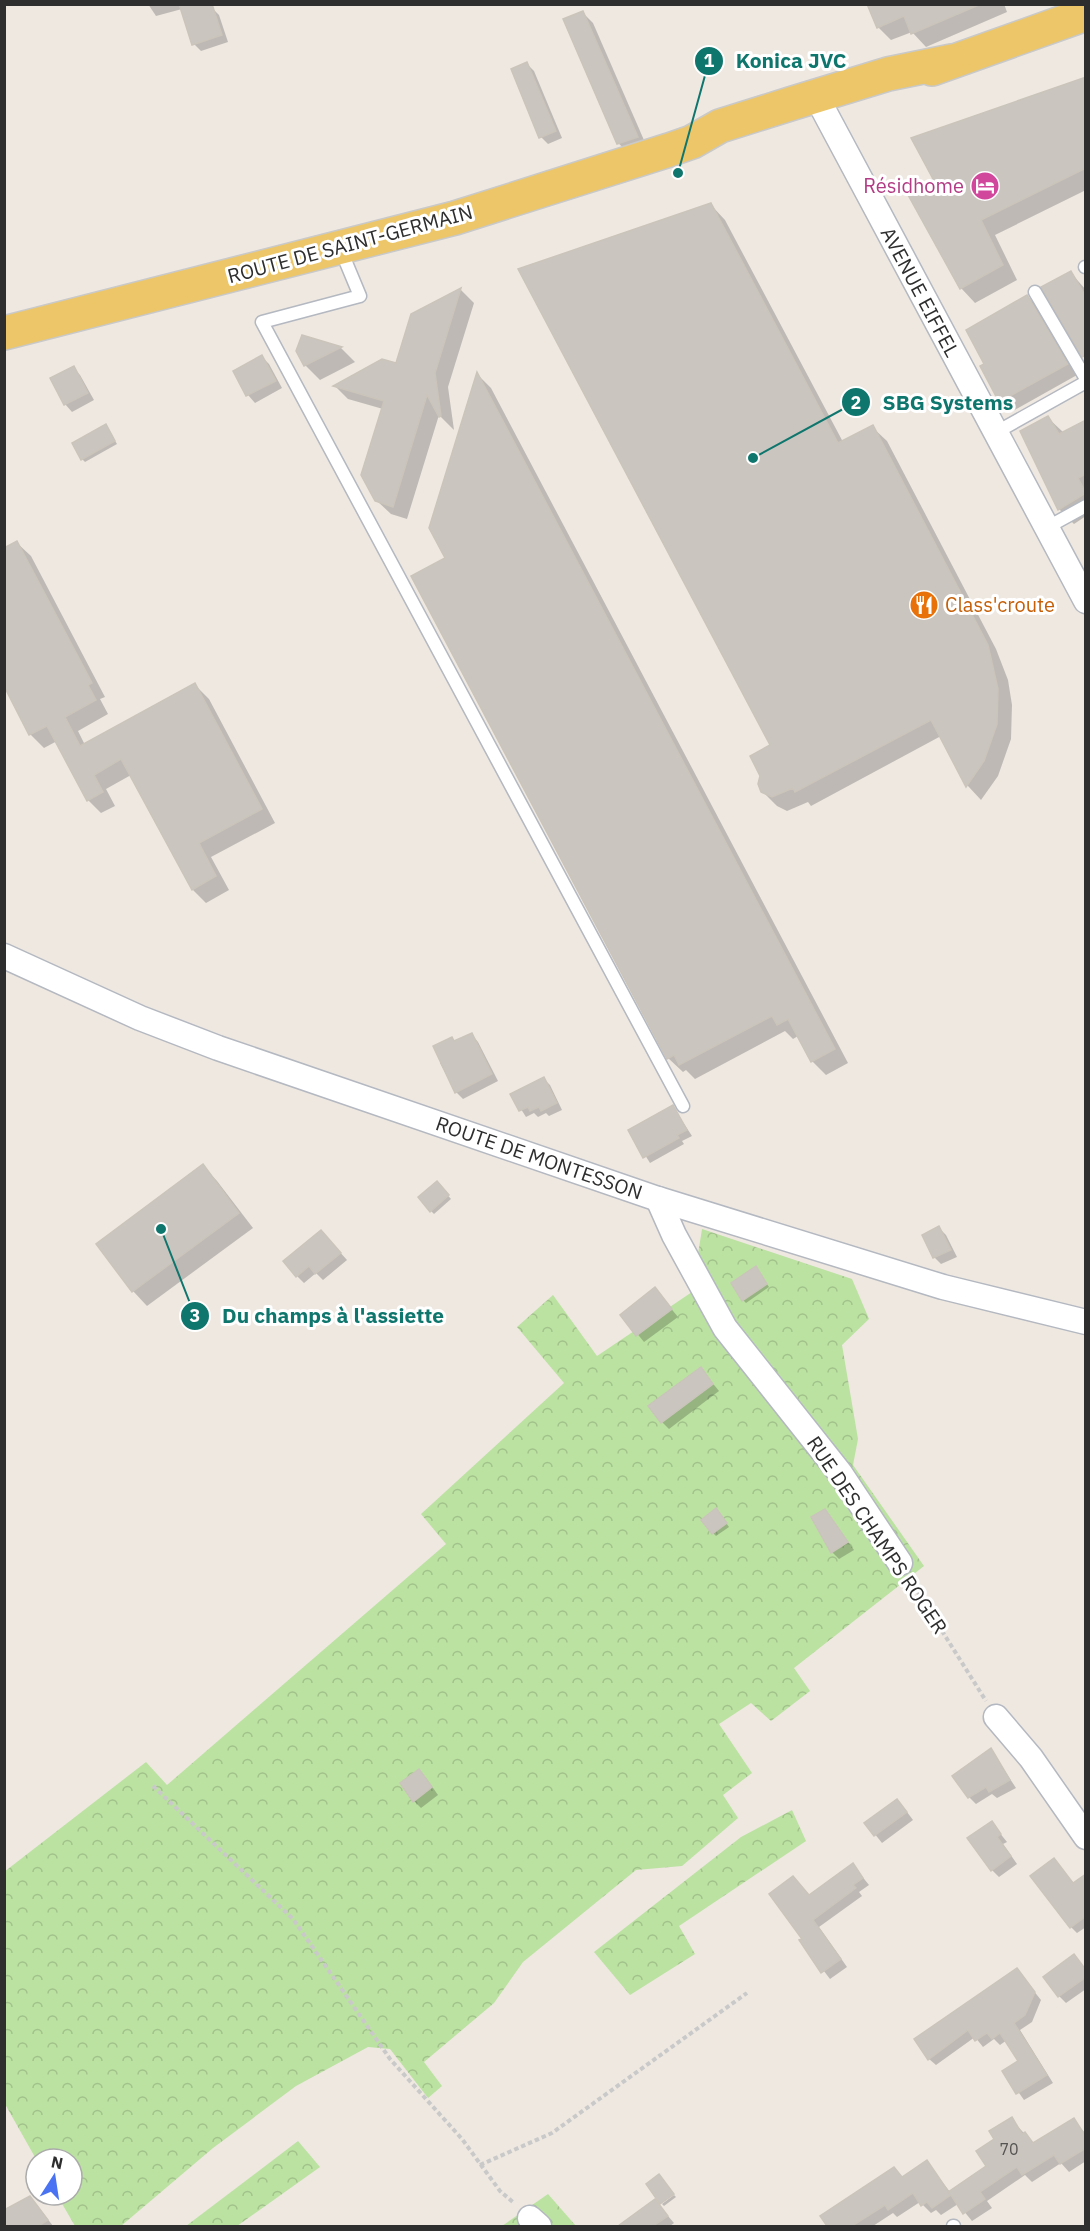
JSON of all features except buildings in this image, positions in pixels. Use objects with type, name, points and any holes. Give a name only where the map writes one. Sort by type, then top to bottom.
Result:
[{"type":"main road","name":"ROUTE DE SAINT-GERMAIN","points":[[692,142],[725,140],[823,109],[892,86],[952,61],[1086,14]]},
{"type":"main road","name":"ROUTE DE SAINT-GERMAIN","points":[[4,333],[455,218],[692,142],[720,126],[888,74],[952,61]]},
{"type":"street","name":"AVENUE EIFFEL","points":[[823,109],[1086,601]]},
{"type":"street","name":"ROUTE DE MONTESSON","points":[[4,956],[140,1018],[218,1048],[658,1199],[942,1287],[1086,1322]]},
{"type":"street","name":"RUE DES CHAMPS ROGER","points":[[658,1199],[674,1235],[725,1328],[840,1473],[900,1563]]},
{"type":"street","points":[[996,1716],[1031,1758],[1086,1837]]},
{"type":"lane","points":[[340,247],[360,296],[262,322],[683,1106]]},
{"type":"lane","points":[[995,433],[1086,380],[1035,292]]},
{"type":"lane","points":[[1046,528],[1086,506]]},
{"type":"path","name":"RUE DES CHAMPS ROGER","points":[[900,1563],[996,1716]]},
{"type":"path","points":[[153,1786],[293,1918],[390,2059],[462,2139],[500,2191],[534,2222]]},
{"type":"path","points":[[480,2165],[552,2133],[747,1993]]},
{"type":"green space","points":[[702,1229],[852,1279],[869,1319],[842,1345],[858,1439],[853,1465],[924,1566],[794,1668],[810,1691],[771,1721],[751,1703],[719,1724],[752,1773],[723,1795],[738,1818],[682,1866],[636,1870],[523,1962],[494,2003],[424,2062],[442,2086],[428,2098],[390,2049],[368,2047],[296,2086],[213,2148],[121,2226],[75,2226],[64,2207],[84,2207],[84,2147],[29,2147],[5,2104],[4,1872],[146,1762],[167,1785],[446,1544],[421,1514],[564,1383],[517,1327],[553,1295],[597,1356],[692,1292]]},
{"type":"green space","points":[[792,1810],[806,1841],[679,1926],[695,1954],[630,1995],[594,1952],[741,1837]]},
{"type":"green space","points":[[298,2141],[320,2167],[237,2226],[186,2226]]},
{"type":"green space","points":[[548,2194],[576,2226],[502,2226]]},
{"type":"place","name":"Konica JVC","points":[[678,173]]},
{"type":"place","name":"Résidhome","points":[[985,186]]},
{"type":"place","name":"SBG Systems","points":[[753,458]]},
{"type":"place","name":"Class'croute","points":[[924,605]]},
{"type":"place","name":"Du champs à l'assiette","points":[[161,1229]]}]
